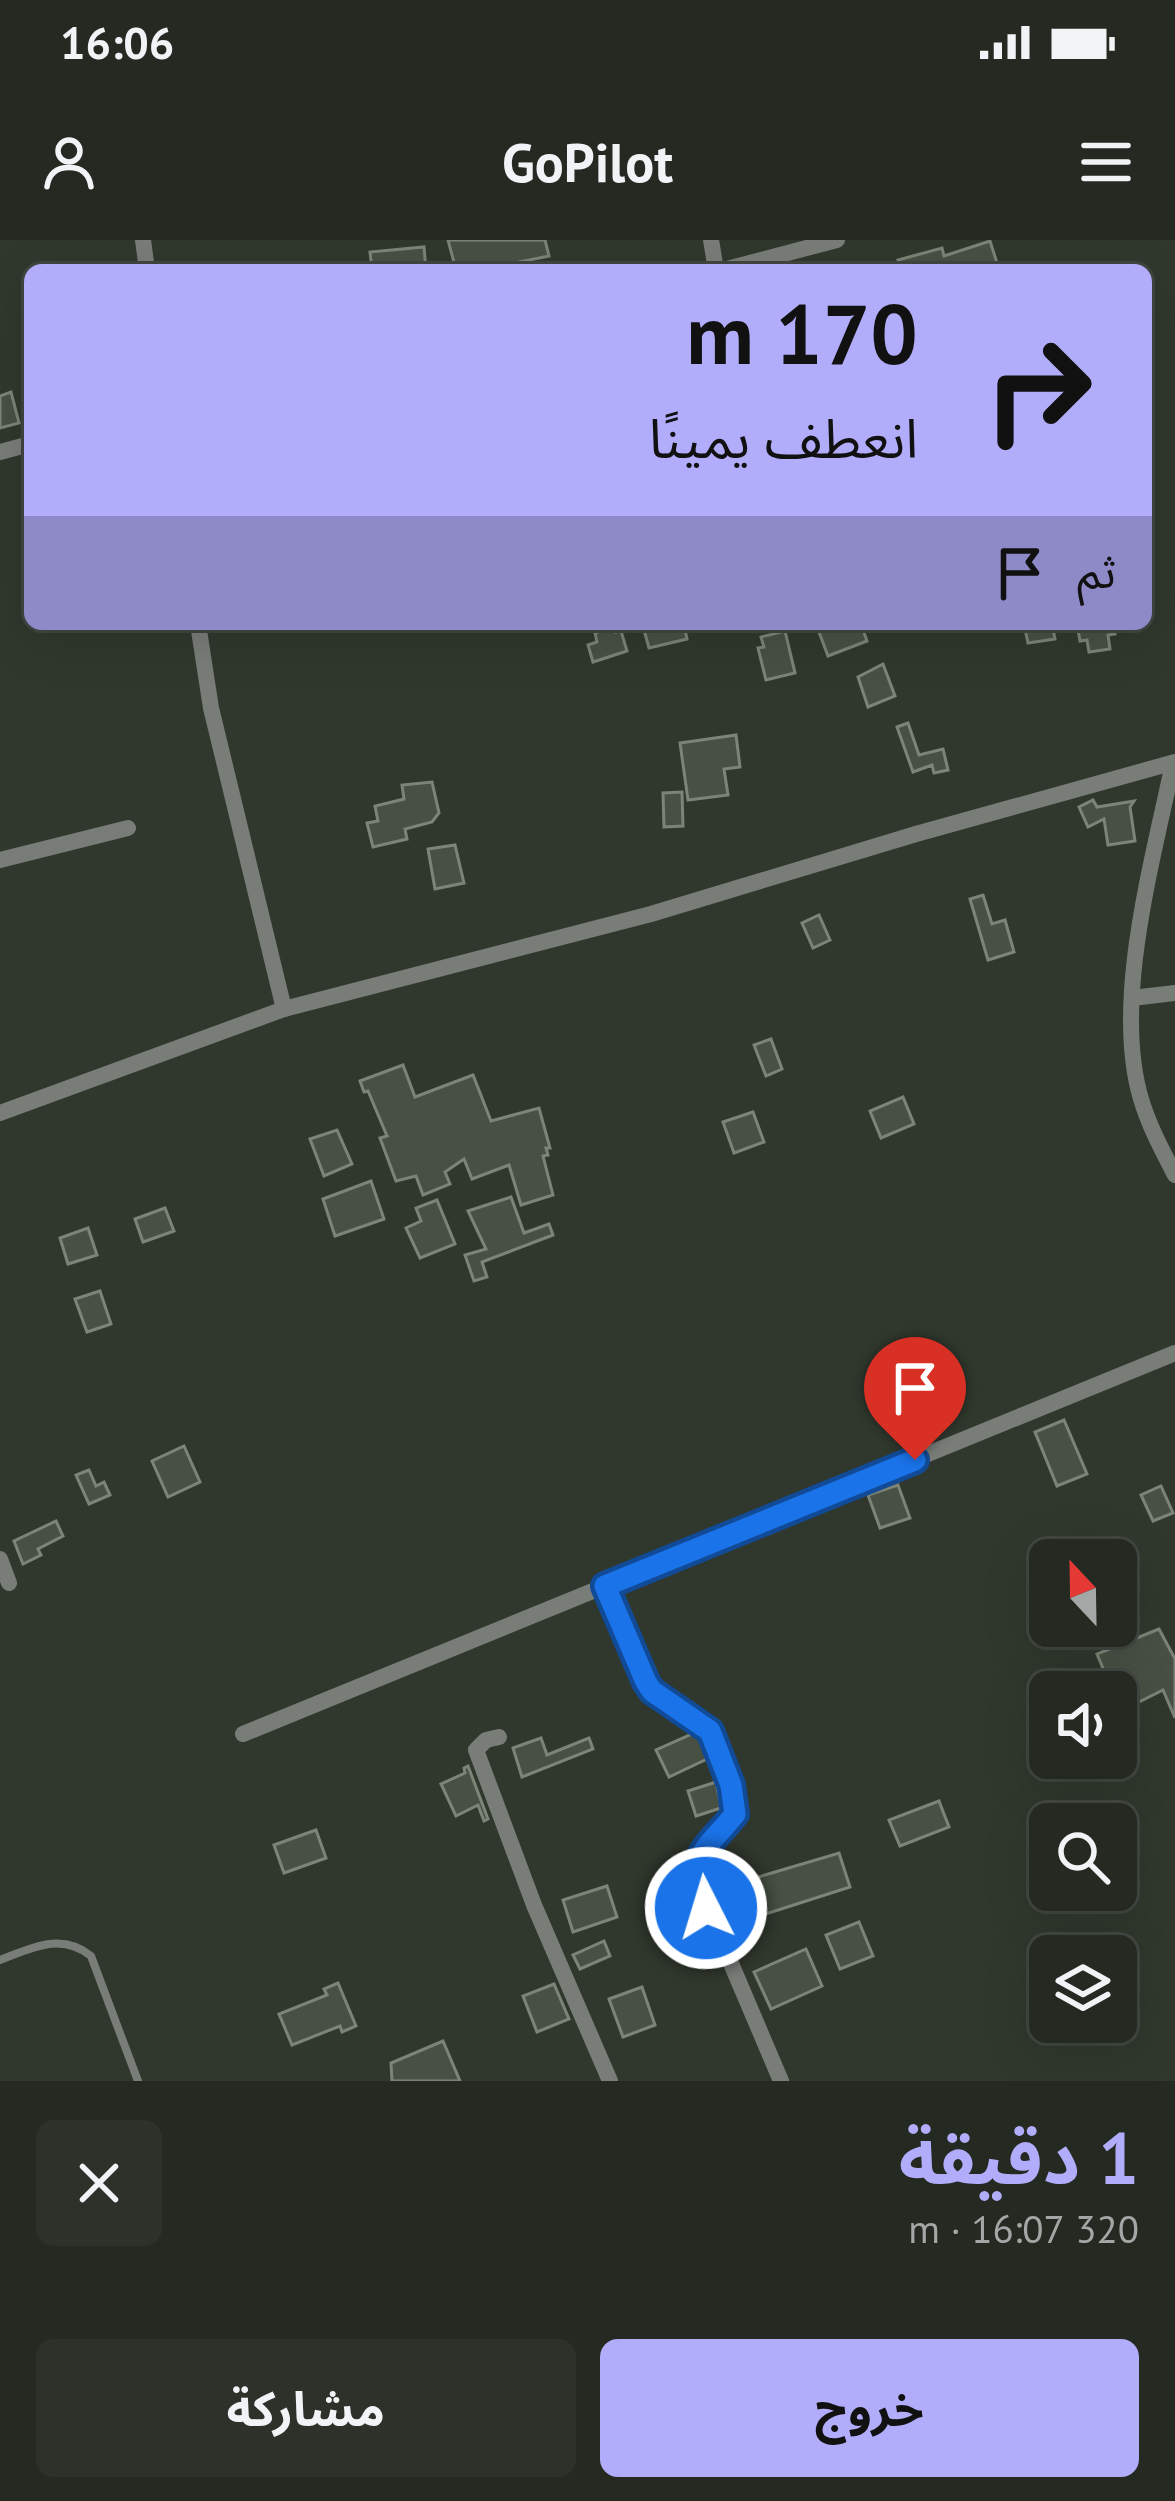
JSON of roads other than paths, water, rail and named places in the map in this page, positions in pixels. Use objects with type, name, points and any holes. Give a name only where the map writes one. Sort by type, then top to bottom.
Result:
[{"type":"street","points":[[743,264],[837,240]]},
{"type":"street","points":[[199,630],[211,708],[284,1010]]},
{"type":"street","points":[[0,1113],[284,1010],[651,914],[916,833],[1174,763],[1136,940],[1132,998],[1139,1095],[1175,1175]]},
{"type":"street","points":[[0,860],[128,828]]},
{"type":"street","points":[[1132,998],[1175,993]]},
{"type":"street","points":[[243,1734],[1175,1352]]},
{"type":"street","points":[[0,1559],[9,1583]]},
{"type":"street","points":[[605,1586],[652,1691],[710,1731],[723,1759],[735,1814],[699,1854],[696,1881],[781,2081]]},
{"type":"street","points":[[499,1737],[485,1740],[476,1750],[534,1904],[610,2081]]},
{"type":"lane","points":[[0,1960],[58,1942],[92,1956],[138,2081]]}]
